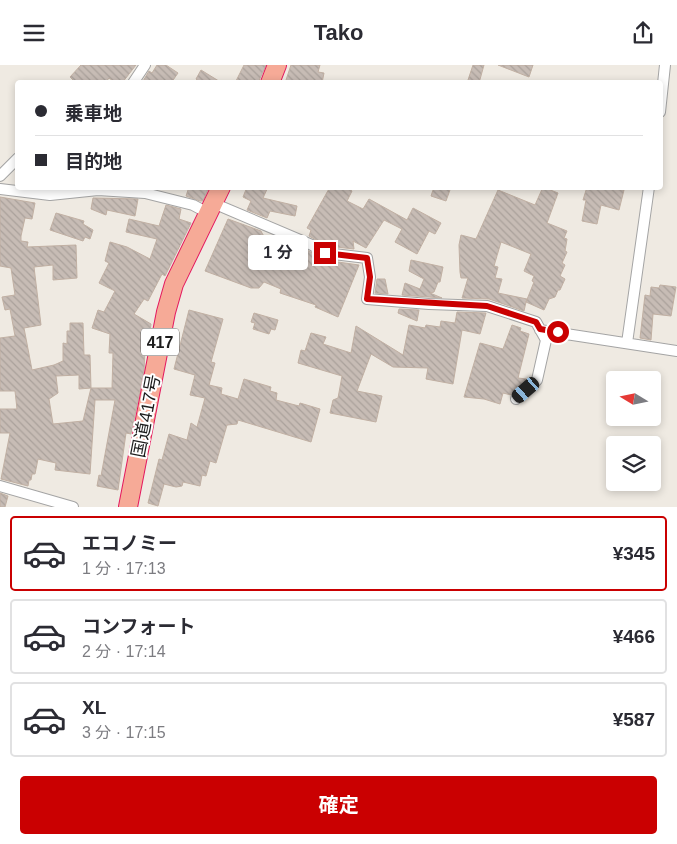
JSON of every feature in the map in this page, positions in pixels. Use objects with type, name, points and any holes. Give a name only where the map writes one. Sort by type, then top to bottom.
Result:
[{"type":"highway","points":[[271,80],[277,65]]},
{"type":"highway","name":"国道417号","points":[[128,507],[166,312],[174,284],[214,201]]},
{"type":"street","points":[[135,80],[145,65]]},
{"type":"street","points":[[663,84],[665,65]]},
{"type":"street","points":[[0,176],[15,161]]},
{"type":"street","points":[[0,189],[50,195],[98,190],[145,193],[193,205],[214,201],[312,245],[325,253],[367,258],[370,277],[367,299],[487,306],[536,322],[546,340],[537,381],[516,399]]},
{"type":"street","points":[[627,343],[649,190]]},
{"type":"street","points":[[540,329],[677,351]]},
{"type":"street","points":[[0,486],[73,507]]},
{"type":"building","points":[[81,65],[136,65],[124,80],[112,80],[109,78],[107,80],[73,80],[70,77]]},
{"type":"building","points":[[157,65],[166,65],[178,73],[173,80],[144,80],[149,71],[152,73]]},
{"type":"building","points":[[244,65],[266,65],[259,80],[236,80]]},
{"type":"building","points":[[291,65],[320,65],[318,72],[324,73],[323,80],[286,80]]},
{"type":"building","points":[[473,65],[484,65],[480,80],[468,80]]},
{"type":"building","points":[[498,65],[533,65],[529,77]]},
{"type":"building","points":[[201,70],[217,80],[197,80],[196,79]]},
{"type":"building","points":[[188,190],[208,190],[203,201],[186,196]]},
{"type":"building","points":[[246,190],[267,190],[263,198],[297,206],[295,216],[270,211],[267,218],[247,210],[251,201],[243,197]]},
{"type":"building","points":[[328,190],[350,190],[352,191],[347,201],[363,209],[369,199],[407,220],[413,208],[441,223],[435,234],[429,231],[417,254],[395,242],[402,229],[384,220],[366,248],[353,241],[354,249],[327,246],[309,236],[311,230],[307,228]]},
{"type":"building","points":[[433,190],[450,190],[446,201],[431,196]]},
{"type":"building","points":[[498,190],[535,205],[542,190],[550,190],[558,193],[547,223],[567,231],[564,238],[567,239],[565,251],[567,252],[562,263],[565,265],[560,276],[565,279],[555,297],[549,299],[544,310],[526,302],[524,311],[489,299],[462,298],[468,278],[461,278],[460,272],[459,245],[461,235],[476,239]],"holes":[[[501,242],[531,254],[524,271],[534,276],[532,281],[534,282],[526,302],[527,299],[498,293],[502,279],[495,278],[498,267],[494,266]]]},
{"type":"building","points":[[586,190],[624,190],[619,210],[601,205],[597,224],[582,221],[586,200],[583,200]]},
{"type":"building","points":[[0,197],[35,203],[32,219],[25,218],[21,241],[28,242],[27,247],[76,245],[77,278],[53,280],[53,265],[34,267],[41,325],[24,328],[32,370],[63,361],[63,343],[67,344],[67,331],[70,331],[70,323],[83,323],[84,355],[90,355],[91,388],[112,388],[113,353],[109,353],[110,334],[92,328],[98,310],[104,312],[115,291],[99,283],[109,263],[105,261],[110,242],[127,247],[150,259],[157,239],[126,232],[129,219],[159,226],[166,205],[181,209],[179,219],[191,223],[165,276],[162,274],[148,301],[144,299],[134,314],[151,324],[148,348],[145,348],[144,372],[131,434],[126,433],[118,490],[97,486],[99,475],[101,476],[115,400],[95,400],[90,474],[55,470],[56,463],[38,459],[35,474],[32,474],[28,486],[1,479],[10,433],[0,433],[0,409],[17,409],[15,391],[0,391],[0,338],[15,336],[10,309],[5,310],[2,297],[15,295],[11,268],[0,266]],"holes":[[[79,375],[79,389],[91,388],[83,421],[53,424],[49,399],[58,393],[56,376]]]},
{"type":"building","points":[[93,198],[138,199],[135,216],[107,210],[106,215],[91,209]]},
{"type":"building","points":[[56,213],[84,221],[83,224],[93,230],[90,239],[85,237],[83,241],[50,230]]},
{"type":"building","points":[[228,219],[261,231],[263,235],[281,243],[309,251],[324,260],[359,265],[338,317],[315,307],[316,305],[280,293],[281,289],[264,282],[259,288],[251,288],[205,271]]},
{"type":"building","points":[[411,260],[443,267],[440,282],[438,282],[434,292],[430,293],[442,298],[402,295],[405,283],[420,289],[424,279],[409,271]]},
{"type":"building","points":[[377,279],[385,279],[388,294],[375,293]]},
{"type":"building","points":[[660,285],[676,287],[671,316],[653,314],[651,340],[640,338],[645,295],[650,296],[651,287],[659,288]]},
{"type":"building","points":[[399,309],[419,310],[417,321],[398,313]]},
{"type":"building","points":[[189,310],[223,319],[211,362],[215,363],[209,385],[222,388],[221,394],[238,399],[244,379],[271,387],[270,391],[277,393],[276,400],[299,406],[300,403],[320,409],[311,442],[238,420],[237,424],[227,425],[216,463],[210,461],[206,476],[202,475],[200,486],[183,482],[182,486],[176,487],[164,484],[158,506],[148,503],[159,459],[162,460],[169,434],[187,440],[191,423],[197,427],[205,398],[190,395],[195,375],[174,369]]},
{"type":"building","points":[[457,312],[486,313],[480,334],[462,330],[453,384],[426,379],[428,368],[393,367],[371,354],[357,391],[382,396],[376,422],[330,413],[333,400],[338,398],[342,376],[298,363],[301,350],[305,351],[311,333],[326,337],[323,344],[351,353],[356,326],[403,355],[409,325],[425,328],[426,325],[440,327],[441,321],[455,323]]},
{"type":"building","points":[[254,313],[278,320],[275,330],[271,329],[269,334],[253,329],[255,323],[251,322]]},
{"type":"building","points":[[512,325],[521,328],[520,331],[529,334],[518,378],[526,379],[525,381],[511,395],[503,393],[500,404],[484,399],[464,397],[480,343],[503,349]]},
{"type":"building","points":[[0,493],[8,496],[5,507],[0,507]]},
{"type":"route","points":[[325,253],[367,258],[370,277],[367,299],[487,306],[536,322],[540,329],[558,332]]}]
